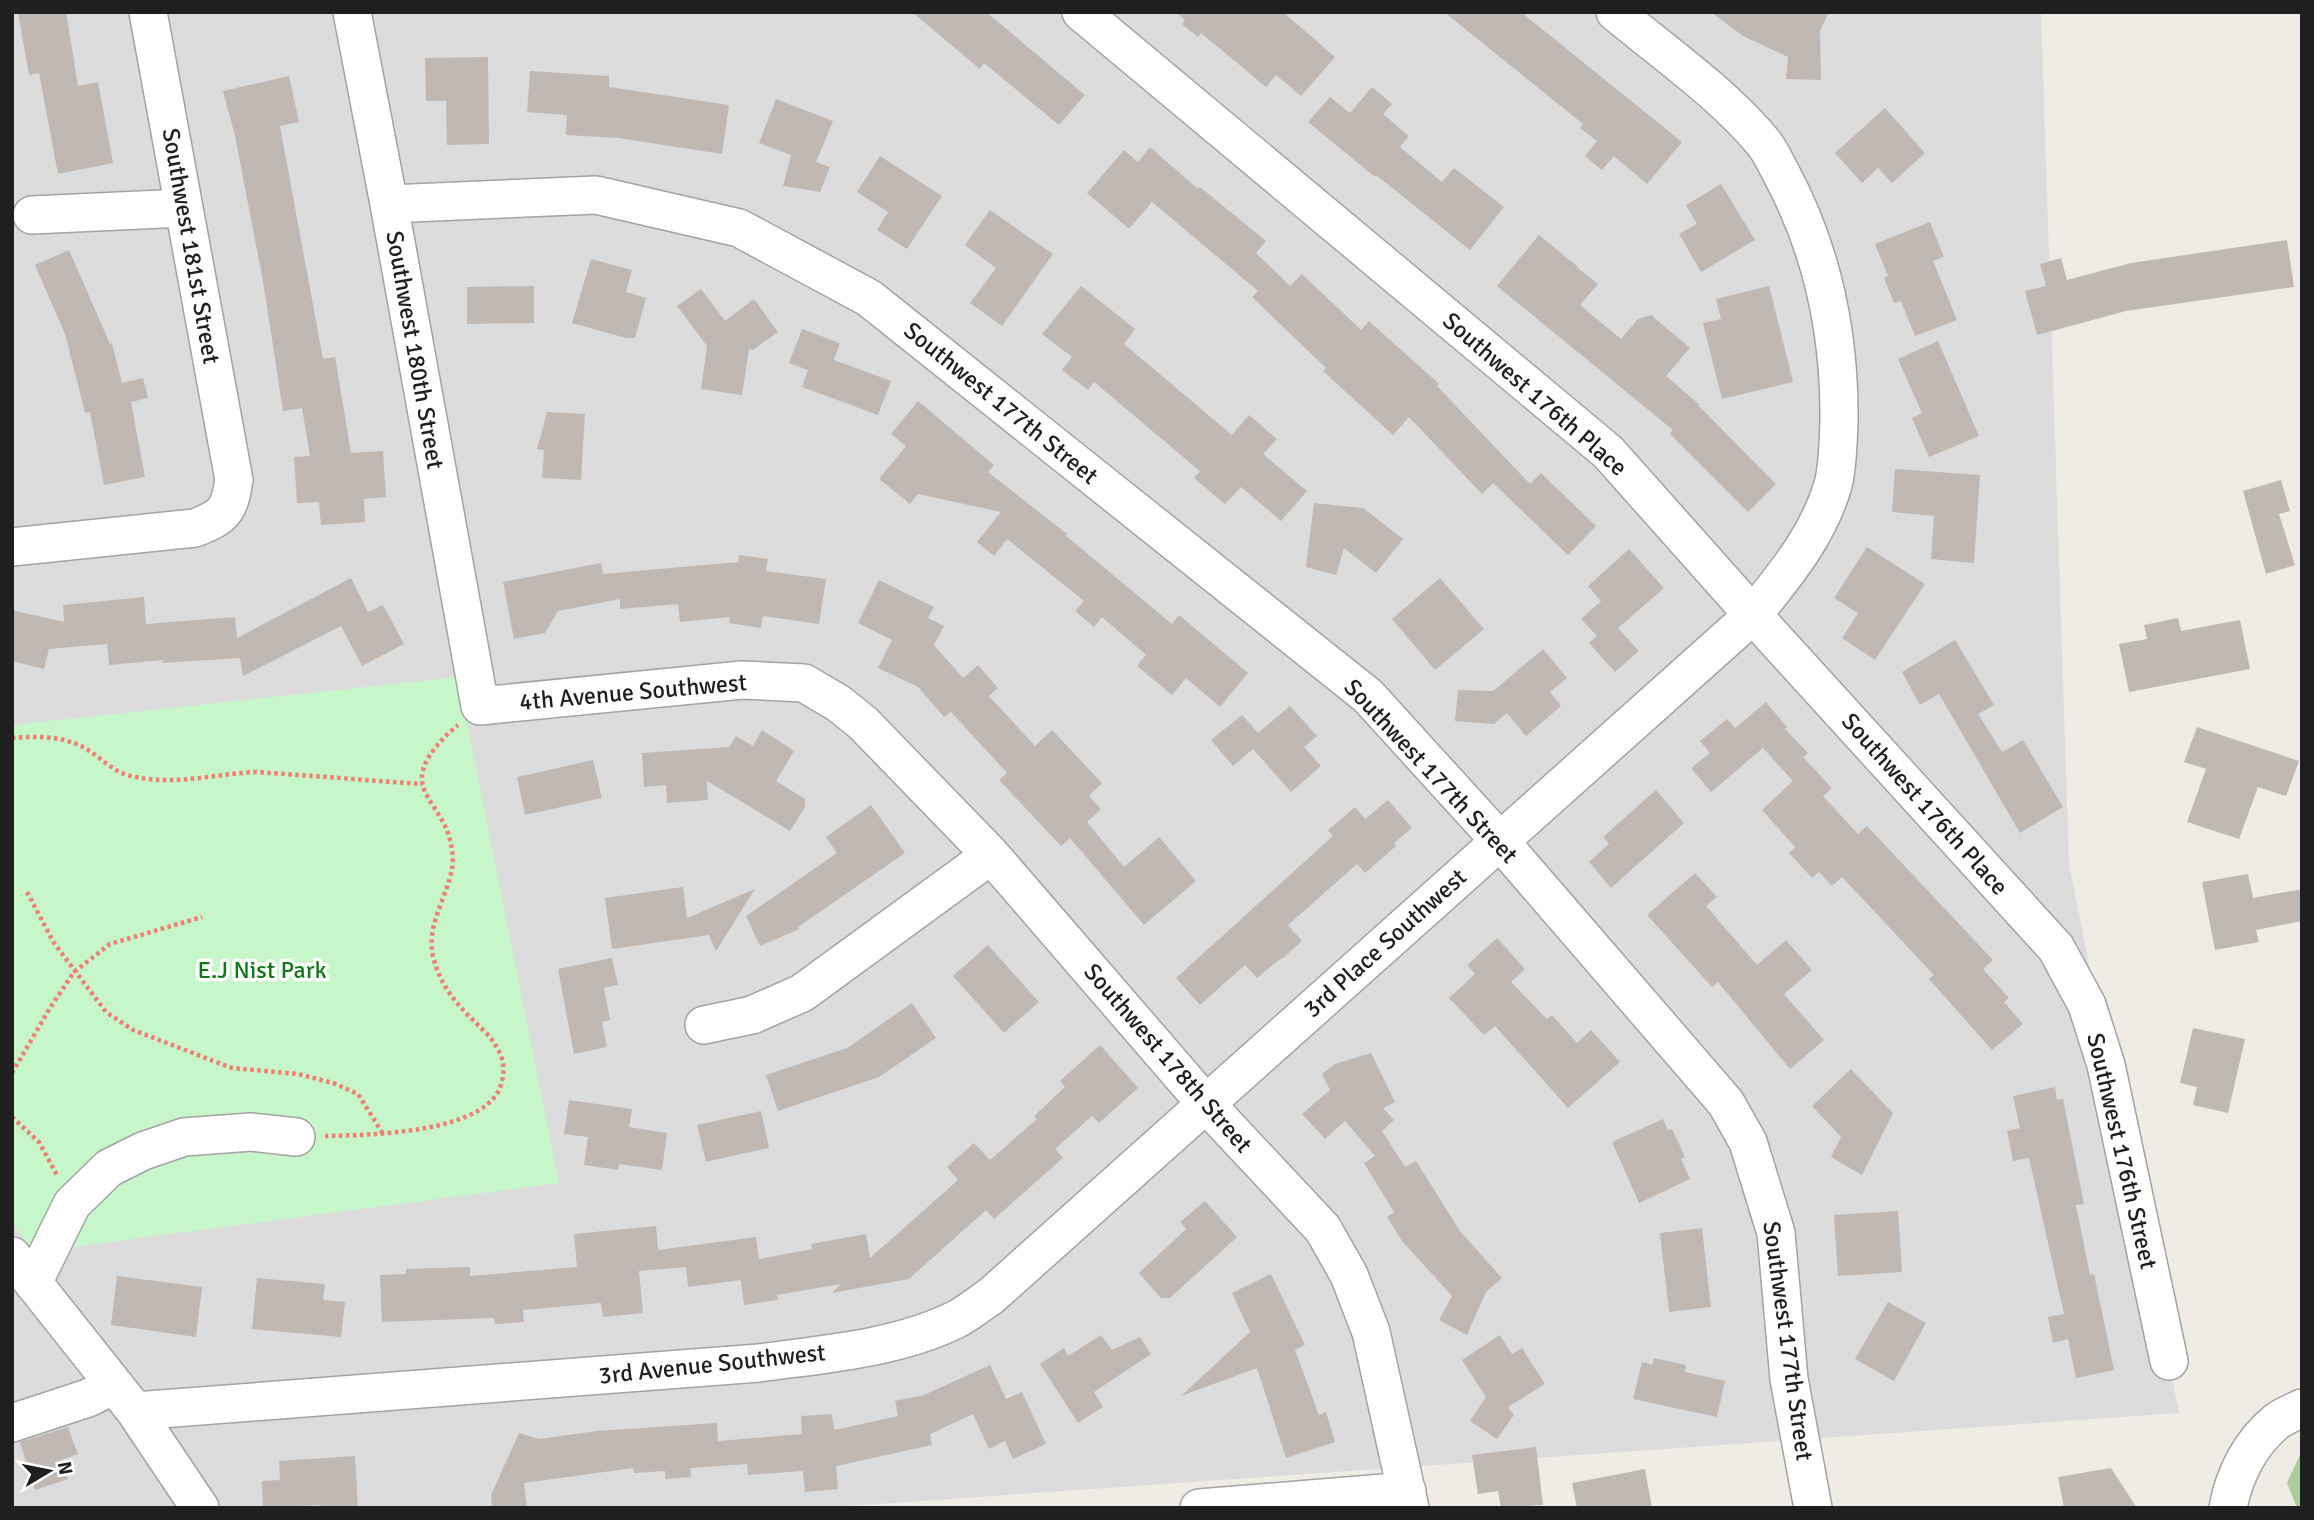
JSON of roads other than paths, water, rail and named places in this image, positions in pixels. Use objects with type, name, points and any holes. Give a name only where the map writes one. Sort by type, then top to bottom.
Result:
[{"type":"street","name":"Southwest 181st Street","points":[[12,547],[195,528],[220,518],[230,503],[234,480],[148,12]]},
{"type":"street","name":"Southwest 180th Street","points":[[352,12],[478,698]]},
{"type":"street","name":"Southwest 176th Place","points":[[1081,12],[1608,452],[2056,947]]},
{"type":"street","name":"3rd Place Southwest","points":[[1206,1104],[1753,615],[1801,556],[1833,485],[1838,444],[1839,377],[1828,302],[1814,245],[1793,195],[1765,143],[1734,111],[1615,12]]},
{"type":"street","name":"Southwest 177th Street","points":[[389,204],[596,195],[739,228],[869,298],[1368,696],[1499,841],[1726,1103],[1748,1142],[1776,1233],[1789,1379],[1813,1508]]},
{"type":"street","points":[[32,215],[184,208]]},
{"type":"street","name":"4th Avenue Southwest","points":[[478,698],[742,680],[804,683]]},
{"type":"street","name":"Southwest 178th Street","points":[[804,683],[838,703],[863,723],[991,855],[1206,1104],[1323,1229],[1349,1275],[1371,1332],[1408,1499]]},
{"type":"street","points":[[704,1024],[752,1015],[802,993],[991,855]]},
{"type":"street","name":"Southwest 176th Street","points":[[2056,947],[2087,1005],[2106,1065],[2169,1361]]},
{"type":"street","name":"3rd Avenue Southwest","points":[[125,1399],[759,1363],[853,1349],[906,1337],[955,1320],[991,1296],[1206,1104]]},
{"type":"street","points":[[200,1508],[125,1399],[23,1270],[72,1204],[109,1168],[143,1151],[184,1137],[251,1132],[296,1137]]},
{"type":"street","points":[[12,1423],[77,1402],[125,1399]]},
{"type":"street","points":[[2228,1508],[2232,1484],[2253,1446],[2278,1420],[2302,1408]]},
{"type":"street","points":[[1199,1508],[1408,1499]]},
{"type":"park label","name":"E.J Nist Park","points":[[262,970]]}]
